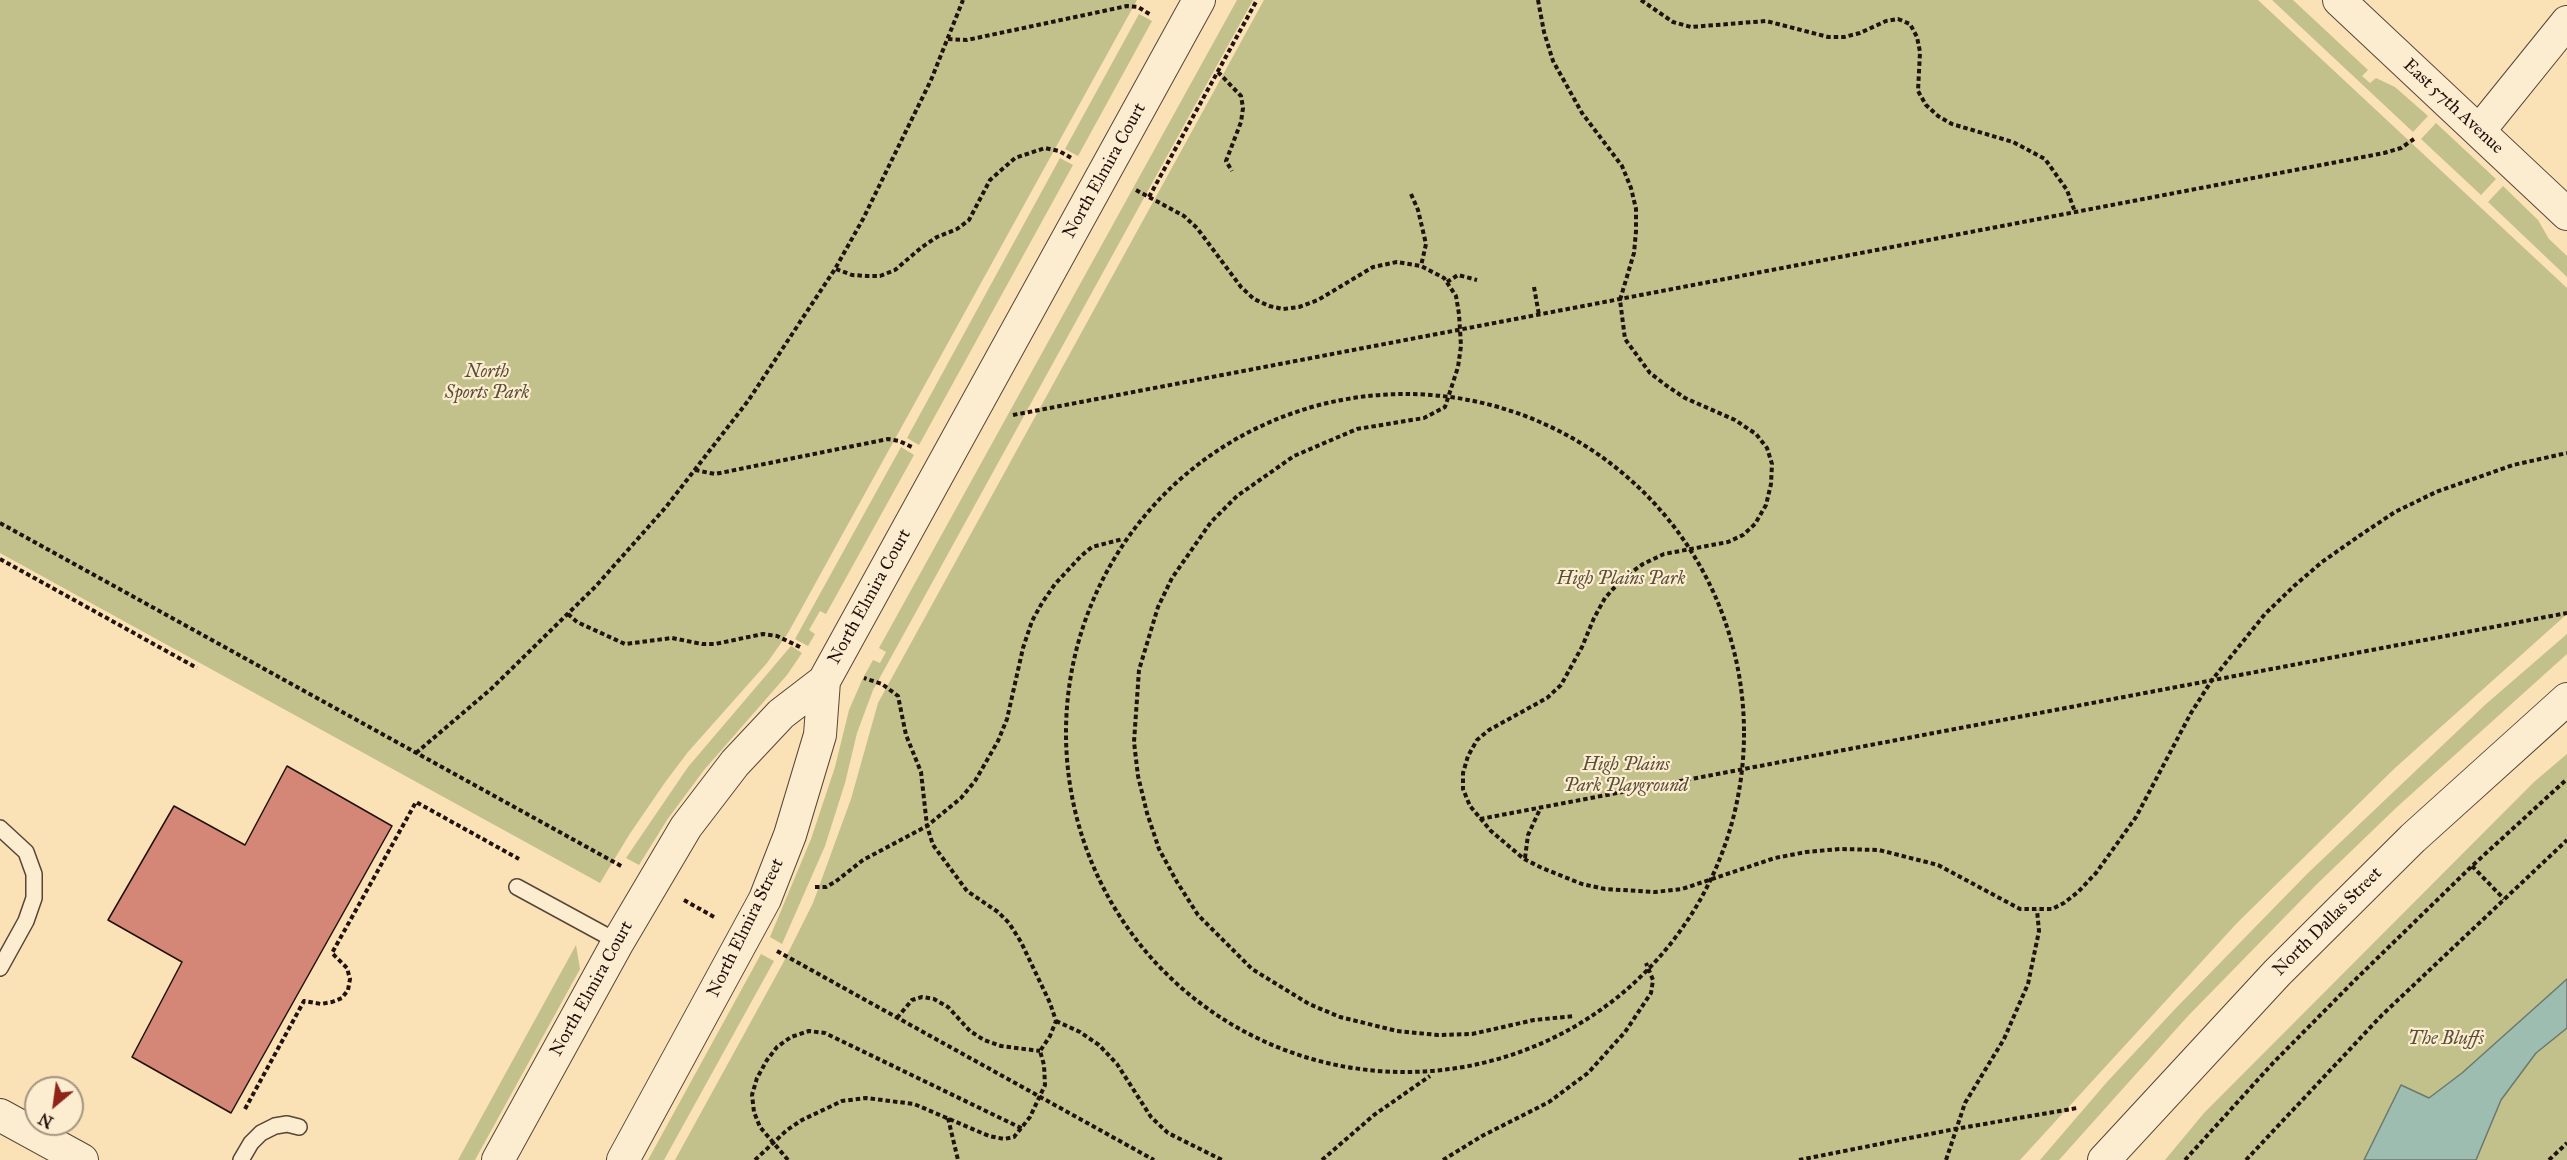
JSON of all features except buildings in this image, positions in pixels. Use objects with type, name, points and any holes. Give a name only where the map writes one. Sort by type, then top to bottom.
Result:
[{"type":"street","name":"North Elmira Court","points":[[498,1160],[618,942],[668,856],[707,797],[780,714],[824,681],[1199,0]]},
{"type":"street","name":"East 57th Avenue","points":[[2339,0],[2567,214]]},
{"type":"street","points":[[2479,131],[2567,22]]},
{"type":"street","name":"North Elmira Street","points":[[623,1160],[765,899],[790,835],[820,735],[824,681]]},
{"type":"street","name":"North Dallas Street","points":[[2104,1160],[2285,964],[2413,838],[2567,699]]},
{"type":"street","points":[[0,1115],[82,1160]]},
{"type":"lane","points":[[0,828],[26,852],[34,874],[34,898],[26,921],[0,968]]},
{"type":"lane","points":[[517,887],[618,942]]},
{"type":"lane","points":[[241,1160],[251,1143],[261,1133],[275,1126],[287,1124],[299,1126]]},
{"type":"path","points":[[416,753],[491,689],[568,614],[629,550],[695,471],[748,401],[836,269],[890,166],[948,39],[963,0]]},
{"type":"path","points":[[1149,197],[1257,0]]},
{"type":"path","points":[[1538,0],[1544,33],[1553,61],[1582,112],[1622,166],[1631,188],[1636,209],[1636,231],[1634,254],[1620,300],[1625,339],[1650,373],[1685,398],[1735,420],[1756,435],[1767,448],[1772,464],[1771,484],[1766,505],[1755,524],[1743,535],[1728,542],[1664,554],[1643,564],[1622,579],[1605,598],[1561,685],[1547,698],[1502,721],[1477,740],[1468,756],[1463,773],[1463,789],[1470,806],[1479,819],[1524,859],[1582,884],[1628,892],[1655,892],[1682,889],[1775,858],[1806,852],[1840,849],[1879,850],[1938,865],[2002,902],[2020,909],[2052,909],[2064,903],[2096,873],[2136,817],[2191,713],[2212,680],[2250,631],[2294,586],[2322,562],[2386,518],[2436,492],[2514,465],[2567,453]]},
{"type":"path","points":[[1641,0],[1673,22],[1692,27],[1766,21],[1828,36],[1844,37],[1860,33],[1886,21],[1899,19],[1910,24],[1917,37],[1920,52],[1918,91],[1926,105],[1952,123],[2013,142],[2045,159],[2067,190],[2074,213]]},
{"type":"path","points":[[948,39],[967,40],[1127,6],[1138,7],[1154,17]]},
{"type":"path","points":[[1218,72],[1241,96],[1243,108],[1241,123],[1226,160],[1232,171]]},
{"type":"path","points":[[1009,415],[2384,153],[2401,148],[2414,139]]},
{"type":"path","points":[[836,269],[852,275],[867,276],[880,276],[895,270],[922,247],[937,237],[957,229],[969,220],[990,180],[1015,158],[1029,151],[1045,148],[1059,151],[1076,161]]},
{"type":"path","points":[[1133,188],[1184,216],[1197,228],[1241,287],[1254,299],[1269,306],[1291,308],[1318,300],[1373,267],[1387,263],[1410,263],[1434,272],[1447,282],[1456,296],[1460,330],[1458,367],[1445,407],[1424,418],[1357,429],[1294,456],[1237,496],[1211,522],[1172,578],[1148,636],[1139,670],[1134,742],[1138,776],[1160,849],[1177,882],[1198,915],[1252,969],[1300,999],[1340,1017],[1364,1024],[1438,1035],[1472,1034],[1503,1029],[1534,1020],[1574,1016]]},
{"type":"path","points":[[1411,194],[1418,210],[1426,244],[1421,267]]},
{"type":"path","points":[[1447,282],[1458,275],[1477,280]]},
{"type":"path","points":[[1534,287],[1539,315]]},
{"type":"path","points":[[1453,409],[1421,394],[1378,393],[1312,404],[1242,431],[1185,471],[1160,494],[1124,539],[1098,585],[1077,641],[1070,674],[1064,746],[1075,817],[1087,854],[1109,898],[1144,950],[1196,1000],[1227,1021],[1293,1053],[1328,1064],[1365,1070],[1431,1075],[1485,1064],[1544,1043],[1574,1016],[1583,1011]]},
{"type":"path","points":[[695,471],[715,474],[888,440],[899,441],[918,450]]},
{"type":"path","points":[[1579,450],[1613,468],[1637,487],[1680,528],[1707,567],[1724,601]]},
{"type":"path","points":[[0,524],[625,868]]},
{"type":"path","points":[[815,887],[826,887],[863,860],[927,826],[961,798],[975,781],[998,741],[1007,719],[1023,648],[1032,621],[1042,603],[1055,584],[1081,556],[1099,545],[1124,539]]},
{"type":"path","points":[[0,559],[197,668]]},
{"type":"path","points":[[1479,819],[2567,613]]},
{"type":"path","points":[[568,614],[577,622],[625,644],[672,638],[715,644],[763,634],[777,636],[805,650]]},
{"type":"path","points":[[755,1160],[802,1120],[842,1101],[866,1098],[914,1104],[989,1136],[1004,1139],[1014,1137],[1023,1129],[1045,1085],[1046,1076],[1040,1051],[1056,1021],[1050,1003],[1009,923],[998,912],[968,891],[933,845],[927,826],[921,772],[906,735],[898,696],[882,684],[863,678]]},
{"type":"path","points":[[1638,970],[1677,929],[1708,881],[1728,842],[1738,816],[1749,758]]},
{"type":"path","points":[[2185,1160],[2273,1063],[2472,866],[2567,779]]},
{"type":"path","points":[[238,1117],[244,1111],[304,1001],[321,1004],[332,1002],[342,998],[348,990],[350,980],[347,968],[332,953],[347,930],[416,802],[526,862]]},
{"type":"path","points":[[1524,859],[1534,816],[1541,807]]},
{"type":"path","points":[[2246,1160],[2382,1015],[2567,840]]},
{"type":"path","points":[[2472,866],[2504,899]]},
{"type":"path","points":[[678,897],[721,920]]},
{"type":"path","points":[[1946,1160],[1965,1103],[2004,1039],[2028,984],[2039,931],[2037,910]]},
{"type":"path","points":[[773,949],[1154,1160]]},
{"type":"path","points":[[1443,1160],[1482,1136],[1549,1102],[1588,1073],[1625,1032],[1651,993],[1653,980],[1646,963]]},
{"type":"path","points":[[897,1018],[912,1000],[922,997],[934,999],[948,1006],[970,1030],[984,1040],[1001,1046],[1040,1051]]},
{"type":"path","points":[[1056,1021],[1080,1032],[1099,1045],[1116,1064],[1151,1117],[1168,1132],[1222,1160]]},
{"type":"path","points":[[788,1160],[760,1127],[754,1112],[752,1095],[766,1060],[777,1047],[791,1037],[809,1031],[825,1033],[1023,1129]]},
{"type":"path","points":[[1322,1160],[1374,1115],[1431,1075]]},
{"type":"path","points":[[1799,1160],[2077,1108]]},
{"type":"path","points":[[948,1118],[958,1160]]},
{"type":"path","points":[[2549,1160],[2567,1143]]},
{"type":"green space","name":"North Sports Park","points":[[0,0],[1137,0],[788,633],[767,663],[688,752],[666,781],[600,883],[0,553]]},
{"type":"green space","points":[[1237,0],[1253,0],[873,690],[857,733],[845,783],[825,846],[782,944],[770,937],[811,839],[835,767],[849,710],[863,678],[873,660],[880,663],[886,652],[879,648]]},
{"type":"green space","name":"High Plains Park","points":[[1264,0],[2258,0],[2567,288],[2567,614],[2395,768],[2237,923],[2020,1160],[675,1160],[782,965],[813,903],[851,799],[878,703]]},
{"type":"green space","points":[[2272,0],[2293,0],[2368,70],[2362,76],[2370,83],[2376,78],[2395,87],[2428,116],[2413,132]]},
{"type":"green space","points":[[1139,14],[1152,21],[1078,156],[1065,149]]},
{"type":"green space","points":[[2436,123],[2496,179],[2481,195],[2421,139]]},
{"type":"green space","points":[[1060,158],[1073,165],[919,445],[907,438]]},
{"type":"green space","points":[[2503,186],[2538,220],[2549,239],[2567,256],[2567,277],[2488,202]]},
{"type":"green space","points":[[901,447],[914,455],[826,614],[820,611],[809,630],[815,634],[808,646],[795,639]]},
{"type":"green space","points":[[2567,634],[2567,654],[2397,807],[2316,885],[2187,1017],[2059,1160],[2040,1160],[2107,1082],[2176,1008],[2308,873],[2486,704]]},
{"type":"green space","points":[[791,646],[802,653],[787,675],[704,770],[667,820],[639,865],[626,858],[688,767]]},
{"type":"green space","name":"The Bluffs","points":[[2567,754],[2567,1160],[2165,1160],[2204,1113],[2534,782]]},
{"type":"green space","points":[[576,945],[580,969],[475,1160],[458,1160]]},
{"type":"green space","points":[[761,954],[774,961],[664,1160],[648,1160]]},
{"type":"shaded area","points":[[2567,979],[2567,1028],[2536,1053],[2501,1100],[2476,1160],[2364,1160],[2401,1085],[2429,1098],[2462,1073]]},
{"type":"park label","name":"High Plains Park Playground","points":[[1626,776]]}]
